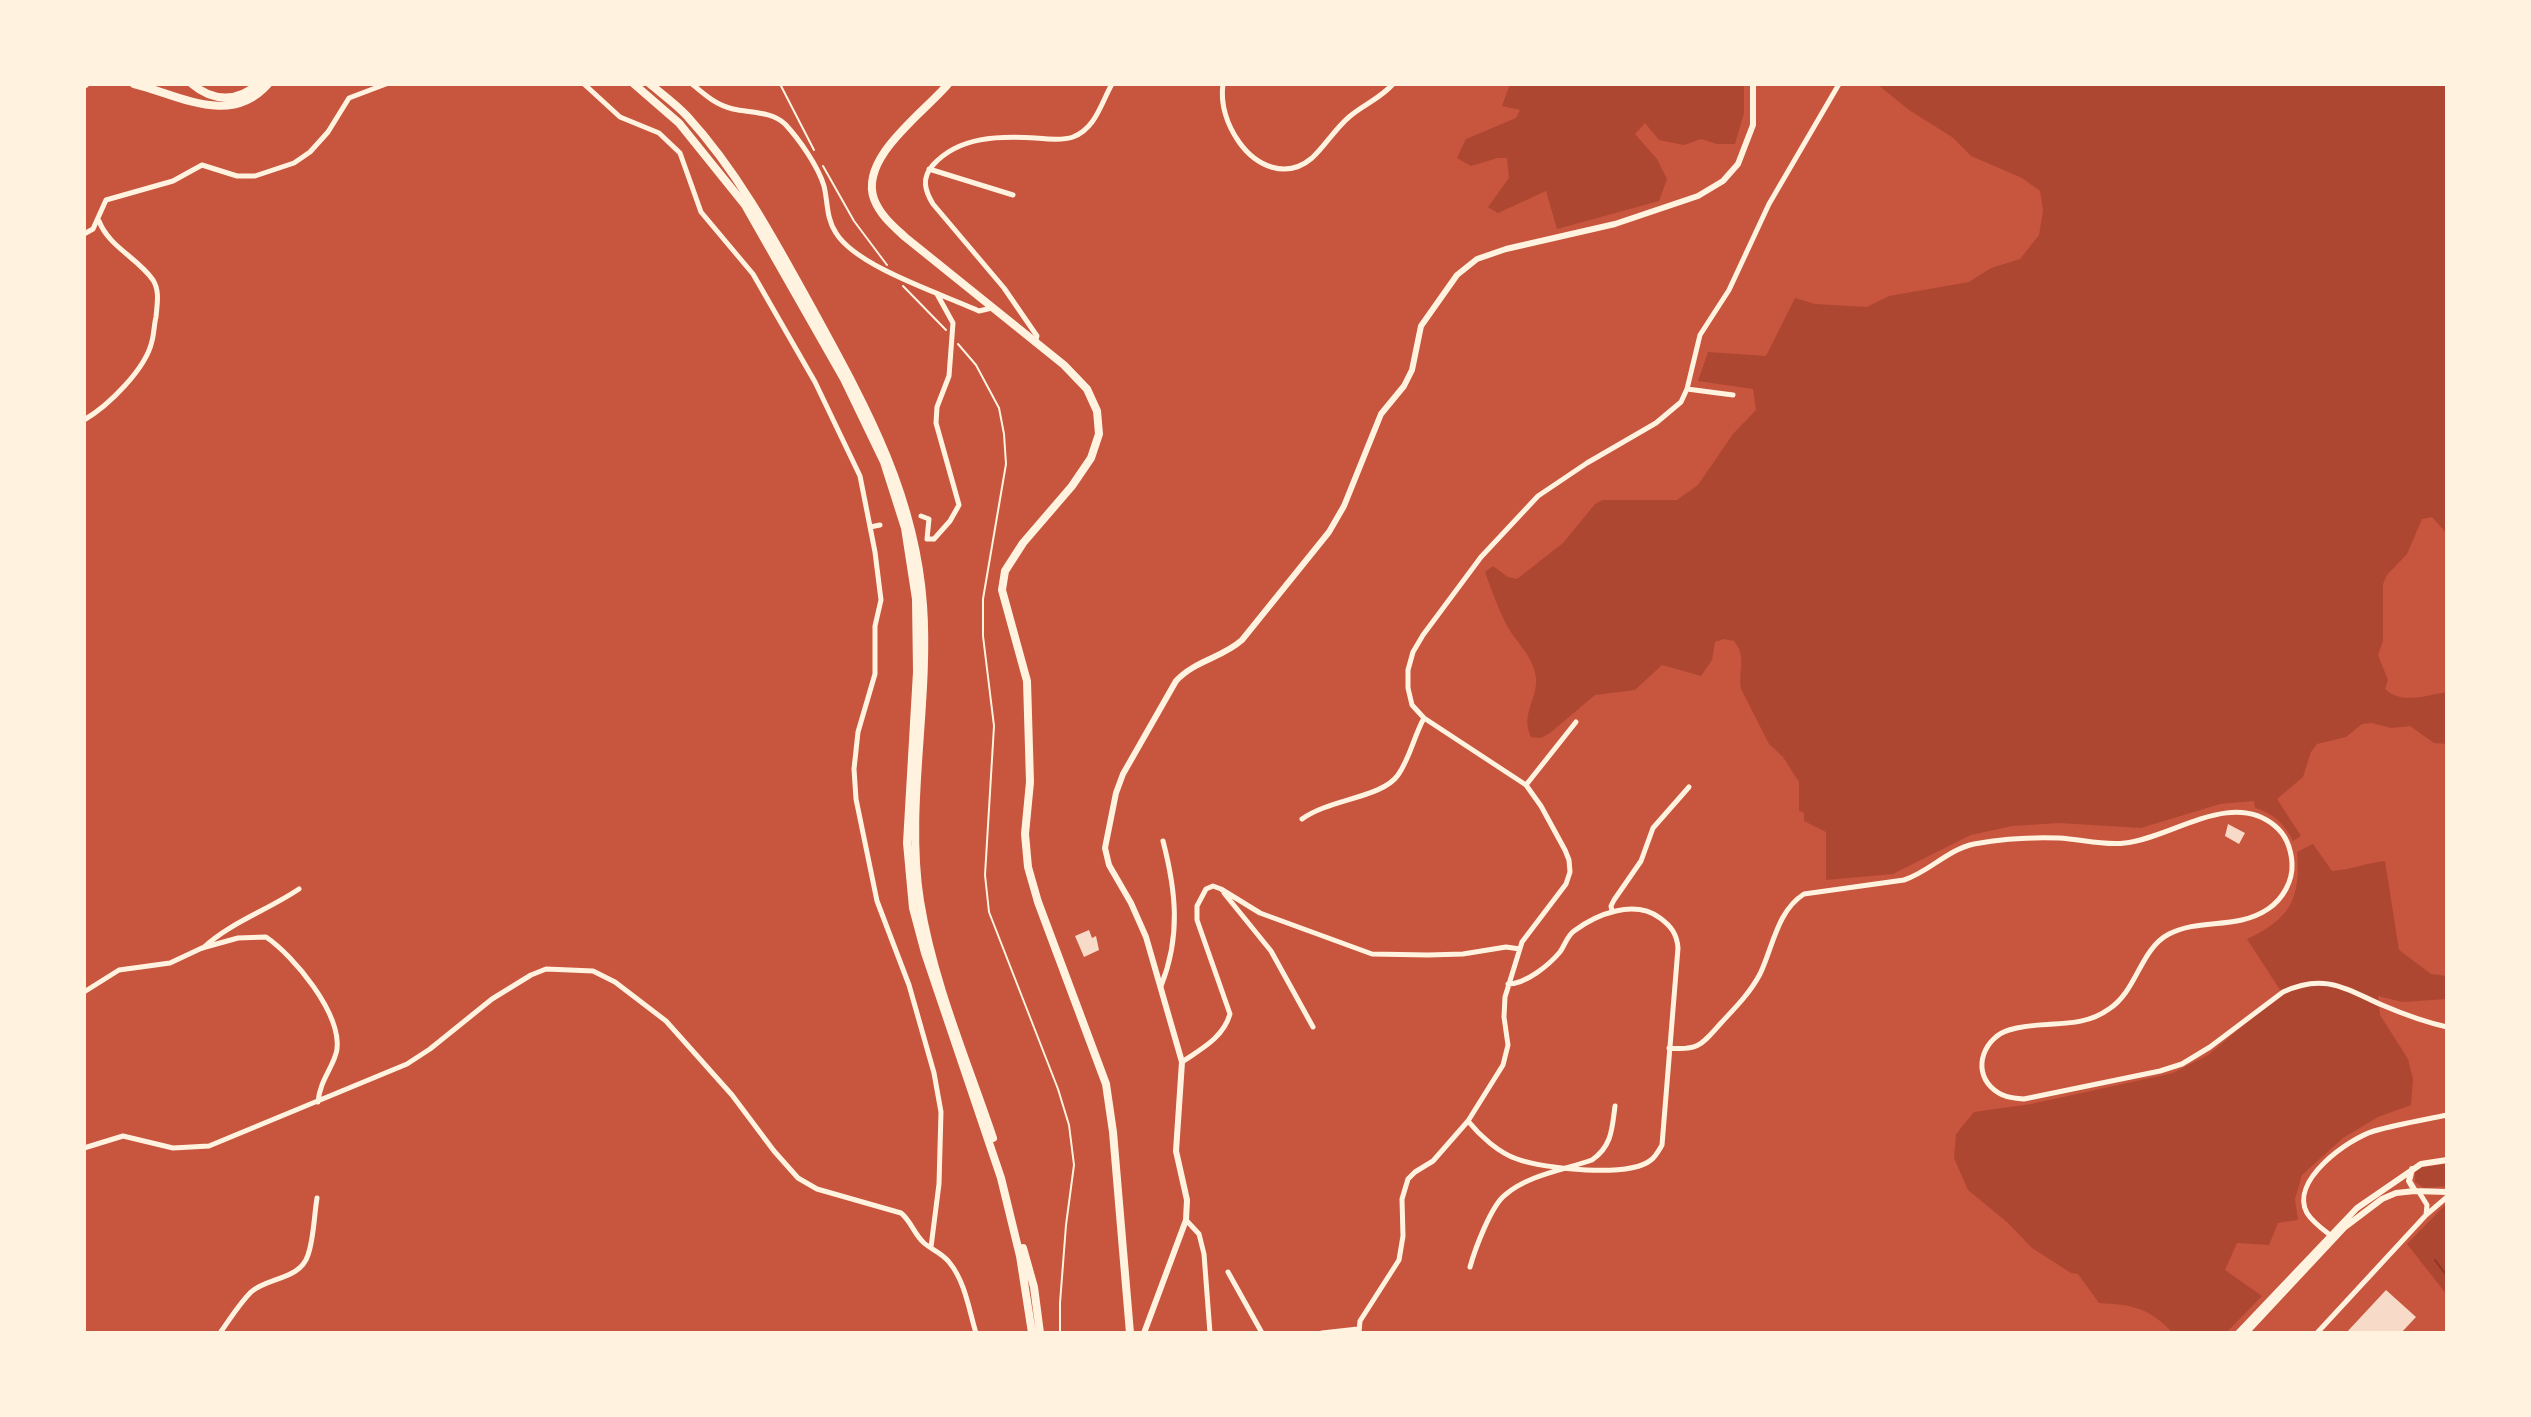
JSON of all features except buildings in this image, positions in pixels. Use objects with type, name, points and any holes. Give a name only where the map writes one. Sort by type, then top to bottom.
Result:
[{"type":"main road","points":[[134,84],[203,106],[226,107],[246,102],[268,84]]},
{"type":"main road","points":[[192,84],[207,95],[226,99],[243,95],[258,84]]},
{"type":"main road","points":[[634,84],[679,123],[745,205],[844,379],[884,462],[905,528],[916,599],[917,672],[907,843],[913,908],[925,953],[1001,1178],[1020,1256],[1032,1333]]},
{"type":"main road","points":[[650,84],[686,115],[752,200],[849,376],[895,474],[912,529],[923,604],[925,678],[915,845],[920,902],[938,975],[1003,1167],[1034,1287],[1040,1333]]},
{"type":"main road","points":[[948,84],[886,149],[876,165],[873,197],[885,218],[905,237],[1064,365],[1087,389],[1097,411],[1099,434],[1091,458],[1072,486],[1023,543],[1005,571],[1002,590],[1027,681],[1030,782],[1025,834],[1028,867],[1038,902],[1106,1084],[1130,1332]]},
{"type":"street","points":[[84,234],[93,229],[99,220],[106,200],[173,181],[202,165],[237,176],[255,176],[294,163],[310,152],[328,132],[349,98],[386,84]]},
{"type":"street","points":[[584,84],[620,117],[659,133],[680,153],[701,212],[753,274],[815,382],[860,476],[881,600],[875,626],[875,674],[858,732],[854,769],[856,799],[877,901],[909,985],[934,1073],[941,1112],[939,1184],[931,1247]]},
{"type":"street","points":[[692,84],[715,103],[773,116],[783,123],[824,187],[829,218],[836,234],[852,250],[895,275],[979,311],[993,308]]},
{"type":"street","points":[[1035,343],[1037,336],[1004,288],[933,204],[925,191],[925,179],[929,169],[944,153],[976,140],[1073,137],[1097,116],[1112,84]]},
{"type":"street","points":[[1223,84],[1221,97],[1233,133],[1253,158],[1269,167],[1284,170],[1311,159],[1334,130],[1393,84]]},
{"type":"street","points":[[1143,1333],[1186,1220],[1187,1200],[1176,1151],[1182,1062],[1146,937],[1109,865],[1105,848],[1123,774],[1176,681],[1187,668],[1230,651],[1242,640],[1329,532],[1344,506],[1381,414],[1404,386],[1412,370],[1421,326],[1457,275],[1477,259],[1506,249],[1615,224],[1698,196],[1723,181],[1738,164],[1753,125],[1753,84]]},
{"type":"street","points":[[1322,1333],[1358,1331],[1360,1321],[1399,1260],[1403,1236],[1402,1199],[1408,1179],[1433,1161],[1468,1121],[1497,1077],[1507,1055],[1504,1004],[1520,949],[1529,932],[1566,884],[1570,872],[1565,850],[1526,785],[1424,718],[1412,705],[1408,670],[1413,652],[1464,577],[1538,496],[1669,413],[1681,402],[1700,335],[1729,290],[1769,204],[1839,84]]},
{"type":"street","points":[[929,169],[1013,195]]},
{"type":"street","points":[[84,420],[103,409],[120,392],[152,344],[158,301],[157,287],[150,277],[103,231],[99,220]]},
{"type":"street","points":[[921,516],[929,519],[927,539],[934,539],[959,505],[936,423],[937,407],[949,376],[953,323],[936,292]]},
{"type":"street","points":[[1687,389],[1733,395]]},
{"type":"street","points":[[870,527],[880,525]]},
{"type":"street","points":[[1302,819],[1315,810],[1386,786],[1397,777],[1424,718]]},
{"type":"street","points":[[1526,785],[1576,722]]},
{"type":"street","points":[[1612,911],[1614,900],[1641,861],[1653,828],[1689,787]]},
{"type":"street","points":[[1669,1048],[1695,1048],[1735,1008],[1760,974],[1785,913],[1793,901],[1804,894],[1904,880],[1920,875],[1953,852],[1971,845],[2030,838],[2122,844],[2153,837],[2200,819],[2249,813],[2267,819],[2282,832],[2291,852],[2292,871],[2286,889],[2277,901],[2266,910],[2237,923],[2180,929],[2166,936],[2146,958],[2127,994],[2105,1013],[2075,1024],[2008,1030],[1994,1039],[1981,1062],[1988,1084],[1998,1094],[2024,1099],[2160,1071],[2196,1057],[2283,992],[2315,982],[2334,983],[2405,1015],[2447,1027]]},
{"type":"street","points":[[1161,986],[1173,945],[1176,912],[1163,841]]},
{"type":"street","points":[[1182,1062],[1215,1039],[1227,1026],[1230,1014],[1197,920],[1197,906],[1206,889],[1213,886],[1260,913],[1372,954],[1463,954],[1506,947],[1520,949]]},
{"type":"street","points":[[202,948],[228,928],[277,904],[299,889]]},
{"type":"street","points":[[1221,889],[1271,951],[1313,1027]]},
{"type":"street","points":[[1468,1121],[1478,1133],[1514,1159],[1584,1171],[1639,1166],[1657,1154],[1664,1136],[1677,938],[1672,928],[1650,911],[1612,911],[1574,931],[1552,960],[1522,982],[1508,984]]},
{"type":"street","points":[[84,992],[119,970],[170,963],[202,948],[238,938],[266,937],[310,981],[325,1003],[337,1050],[324,1076],[318,1102]]},
{"type":"street","points":[[84,1148],[123,1136],[173,1148],[209,1146],[407,1064],[492,999],[531,975],[546,969],[593,971],[615,982],[666,1021],[732,1095],[798,1178],[828,1193],[901,1213],[908,1218],[923,1242],[951,1263],[961,1281],[976,1333]]},
{"type":"street","points":[[1470,1267],[1503,1196],[1520,1185],[1592,1160],[1608,1145],[1615,1106]]},
{"type":"street","points":[[2332,1237],[2306,1211],[2303,1191],[2309,1179],[2358,1138],[2375,1131],[2447,1115]]},
{"type":"street","points":[[2246,1333],[2357,1208],[2412,1169],[2447,1158]]},
{"type":"street","points":[[2412,1169],[2409,1181],[2427,1205],[2426,1215]]},
{"type":"street","points":[[2238,1333],[2332,1237],[2382,1199],[2396,1193],[2447,1194]]},
{"type":"street","points":[[2317,1333],[2447,1194]]},
{"type":"street","points":[[220,1333],[251,1293],[263,1283],[294,1273],[302,1266],[308,1256],[317,1198]]},
{"type":"street","points":[[1186,1220],[1199,1234],[1204,1254],[1210,1333]]},
{"type":"street","points":[[1228,1272],[1262,1333]]},
{"type":"street","points":[[1130,1332],[1142,1325],[1150,1314]]},
{"type":"street","points":[[1129,1318],[1142,1325]]},
{"type":"street","points":[[1142,1325],[1143,1333]]},
{"type":"path","points":[[780,84],[816,154]]},
{"type":"path","points":[[824,167],[854,221],[895,275]]},
{"type":"path","points":[[904,287],[976,365],[999,408],[1004,434],[1006,464],[983,599],[983,636],[994,726],[985,875],[989,912],[1069,1125],[1074,1165],[1066,1225],[1060,1333]]},
{"type":"shaded area","points":[[1510,84],[1744,84],[1744,113],[1735,144],[1717,144],[1701,139],[1684,145],[1659,140],[1645,123],[1635,134],[1657,159],[1667,179],[1659,201],[1557,229],[1546,191],[1498,213],[1488,207],[1509,178],[1507,158],[1471,166],[1457,158],[1466,139],[1516,118],[1520,110],[1502,106]]},
{"type":"shaded area","points":[[1877,84],[2447,84],[2447,534],[2432,517],[2422,519],[2407,554],[2387,575],[2383,584],[2383,641],[2378,655],[2388,680],[2385,689],[2392,694],[2415,698],[2447,692],[2447,744],[2434,743],[2410,726],[2391,728],[2372,723],[2362,724],[2346,737],[2317,744],[2303,777],[2277,799],[2301,836],[2293,841],[2278,820],[2255,808],[2254,801],[2220,804],[2141,828],[2059,823],[2012,826],[1971,835],[1893,874],[1826,880],[1826,832],[1804,821],[1804,813],[1799,811],[1799,782],[1783,757],[1769,744],[1741,689],[1741,658],[1734,641],[1724,639],[1715,642],[1712,660],[1701,676],[1662,665],[1635,690],[1595,695],[1550,733],[1541,738],[1531,737],[1527,721],[1536,686],[1534,670],[1506,624],[1485,572],[1493,566],[1508,577],[1517,579],[1563,543],[1595,504],[1603,500],[1677,500],[1698,485],[1733,434],[1756,410],[1753,389],[1698,381],[1708,352],[1766,356],[1795,298],[1815,304],[1867,307],[1889,296],[1969,282],[1991,268],[2020,259],[2039,235],[2043,211],[2040,191],[2022,178],[1971,156],[1952,137],[1909,110]]},
{"type":"shaded area","points":[[2313,844],[2332,871],[2385,861],[2399,950],[2431,974],[2447,976],[2447,999],[2402,1002],[2378,996],[2380,1015],[2408,1059],[2413,1079],[2411,1105],[2378,1117],[2343,1138],[2302,1175],[2295,1199],[2298,1220],[2278,1223],[2269,1245],[2237,1243],[2225,1270],[2262,1296],[2226,1333],[2173,1333],[2156,1318],[2139,1309],[2099,1303],[2078,1274],[2071,1273],[2032,1248],[2008,1223],[1968,1190],[1954,1158],[1956,1134],[1974,1112],[2031,1104],[2173,1073],[2208,1055],[2282,993],[2247,939],[2274,924],[2290,906],[2297,883],[2297,852]]},
{"type":"shaded area","points":[[2447,1164],[2447,1186],[2424,1188],[2415,1182],[2415,1172],[2421,1167]]},
{"type":"shaded area","points":[[2447,1203],[2447,1295],[2407,1244]]},
{"type":"waterway","points":[[2435,1260],[2447,1276]]}]
